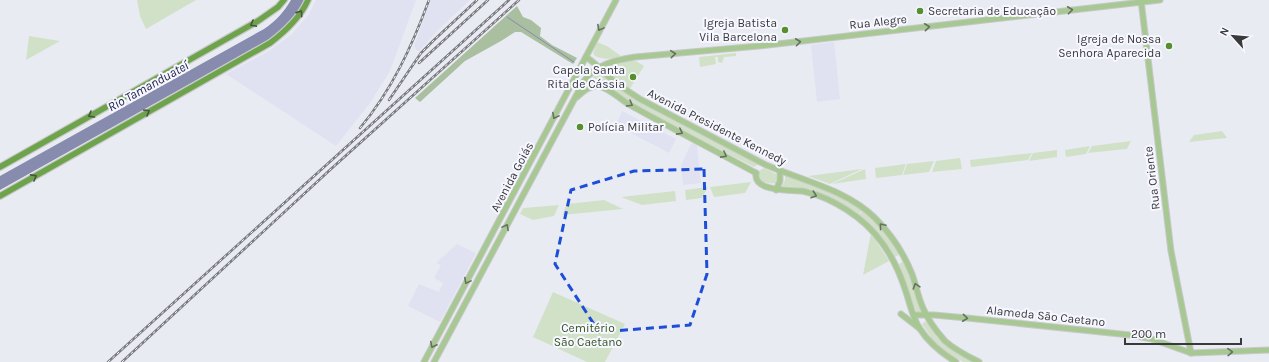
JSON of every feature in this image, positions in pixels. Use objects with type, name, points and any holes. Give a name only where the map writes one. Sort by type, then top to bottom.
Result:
[{"type":"highway","points":[[0,167],[258,21],[278,7],[284,0]]},
{"type":"highway","points":[[0,196],[270,43],[285,32],[301,12],[308,0]]},
{"type":"main road","name":"Avenida Goiás","points":[[424,362],[616,0]]},
{"type":"main road","name":"Rua Alegre","points":[[599,67],[619,60],[635,58],[759,46],[1160,0]]},
{"type":"main road","name":"Rua Oriente","points":[[1141,1],[1170,243],[1191,353]]},
{"type":"main road","name":"Avenida Presidente Kennedy","points":[[586,57],[615,82],[640,99],[780,172],[836,192],[864,209],[875,218],[896,245],[912,274],[926,315],[946,342],[979,362]]},
{"type":"main road","name":"Avenida Goiás","points":[[434,362],[573,101],[587,77],[599,67]]},
{"type":"main road","points":[[570,107],[566,105],[565,102],[573,82]]},
{"type":"main road","name":"Avenida Presidente Kennedy","points":[[573,101],[580,94],[591,87],[603,87],[628,104],[756,172],[758,180],[769,187],[776,190],[801,191],[818,196],[839,206],[864,223],[883,244],[895,263],[921,330],[937,348],[956,362]]},
{"type":"main road","points":[[756,172],[766,165]]},
{"type":"main road","points":[[776,190],[780,181],[780,172]]},
{"type":"main road","points":[[901,314],[921,330]]},
{"type":"main road","name":"Alameda São Caetano","points":[[914,315],[1130,335],[1152,339],[1191,353],[1269,350]]},
{"type":"highlighted area","points":[[704,169],[707,274],[690,325],[599,332],[555,264],[571,190],[634,171]]},
{"type":"shaded area","points":[[316,0],[416,0],[390,71],[370,103],[336,146],[226,74],[269,51],[292,34],[309,14]]},
{"type":"shaded area","points":[[431,0],[470,0],[438,30],[419,51],[417,51],[414,46]]},
{"type":"shaded area","points":[[834,42],[840,99],[817,102],[811,45]]},
{"type":"shaded area","points":[[622,111],[676,139],[669,153],[616,125]]},
{"type":"shaded area","points":[[693,143],[697,145],[701,183],[683,185],[681,165],[691,144]]},
{"type":"shaded area","points":[[457,244],[476,253],[440,322],[408,306],[419,284],[439,292],[443,283],[434,278],[441,265],[436,263]]},
{"type":"green space","points":[[137,0],[196,0],[146,29],[140,16]]},
{"type":"green space","points":[[517,6],[523,17],[531,20],[541,28],[540,36],[552,45],[577,58],[573,64],[521,32],[515,32],[465,61],[420,102],[415,98]]},
{"type":"green space","points":[[29,36],[60,41],[26,60]]},
{"type":"green space","points":[[597,42],[607,46],[621,56],[608,59],[595,56],[593,53]]},
{"type":"green space","points":[[736,53],[736,56],[724,57],[722,63],[718,62],[718,57],[715,57],[716,64],[700,67],[699,57]]},
{"type":"green space","points":[[627,61],[636,61],[644,66],[629,90],[615,79],[610,72],[614,65]]},
{"type":"green space","points":[[599,72],[631,96],[759,164],[754,167],[648,113],[609,87],[596,83],[589,85],[587,84]]},
{"type":"green space","points":[[1222,131],[1227,138],[1189,142],[1194,135]]},
{"type":"green space","points":[[1131,141],[1127,149],[1088,153],[1092,146]]},
{"type":"green space","points":[[1090,146],[1086,154],[1066,157],[1065,150]]},
{"type":"green space","points":[[1057,150],[1057,157],[1029,161],[1033,153]]},
{"type":"green space","points":[[1032,153],[1028,160],[971,167],[970,160]]},
{"type":"green space","points":[[960,158],[962,169],[932,172],[936,161]]},
{"type":"green space","points":[[934,161],[929,172],[903,175],[907,164]]},
{"type":"green space","points":[[906,164],[902,175],[876,178],[875,168]]},
{"type":"green space","points":[[764,168],[776,174],[776,183],[767,183],[761,180],[759,171]]},
{"type":"green space","points":[[862,169],[830,184],[808,176]]},
{"type":"green space","points":[[865,169],[866,179],[832,184]]},
{"type":"green space","points":[[785,175],[831,192],[862,210],[859,214],[832,198],[822,194],[782,186],[785,180]]},
{"type":"green space","points":[[751,182],[745,193],[714,197],[710,187]]},
{"type":"green space","points":[[708,187],[702,198],[686,200],[685,190]]},
{"type":"green space","points":[[675,191],[676,201],[642,205],[621,197]]},
{"type":"green space","points":[[604,200],[623,209],[562,215],[567,204]]},
{"type":"green space","points":[[559,205],[554,216],[533,220],[520,214],[523,208]]},
{"type":"green space","points":[[862,211],[883,231],[900,254],[895,257],[879,234],[859,215]]},
{"type":"green space","points":[[871,233],[889,261],[863,275]]},
{"type":"green space","points":[[904,261],[917,300],[923,312],[917,313],[914,307],[899,264]]},
{"type":"green space","name":"Cemitério São Caetano","points":[[553,292],[625,324],[605,362],[587,362],[533,337]]},
{"type":"green space","points":[[927,320],[937,337],[945,345],[974,362],[963,362],[945,351],[933,340],[922,324]]},
{"type":"water","name":"Rio Tamanduateí","points":[[291,0],[304,0],[290,22],[270,39],[0,190],[0,176],[264,29],[279,16]]},
{"type":"waterway","points":[[507,17],[574,62]]},
{"type":"railway","points":[[360,128],[382,98],[400,67],[416,34],[429,0]]},
{"type":"railway","points":[[389,100],[421,53],[477,0]]},
{"type":"railway","points":[[419,63],[488,0]]},
{"type":"railway","points":[[108,362],[509,0]]},
{"type":"railway","points":[[122,362],[331,169],[519,0]]},
{"type":"place","name":"Secretaria de Educação","points":[[920,11]]},
{"type":"place","name":"Igreja Batista Vila Barcelona","points":[[785,30]]},
{"type":"place","name":"Igreja de Nossa Senhora Aparecida","points":[[1169,46]]},
{"type":"place","name":"Capela Santa Rita de Cássia","points":[[633,77]]},
{"type":"place","name":"Polícia Militar","points":[[580,127]]}]
